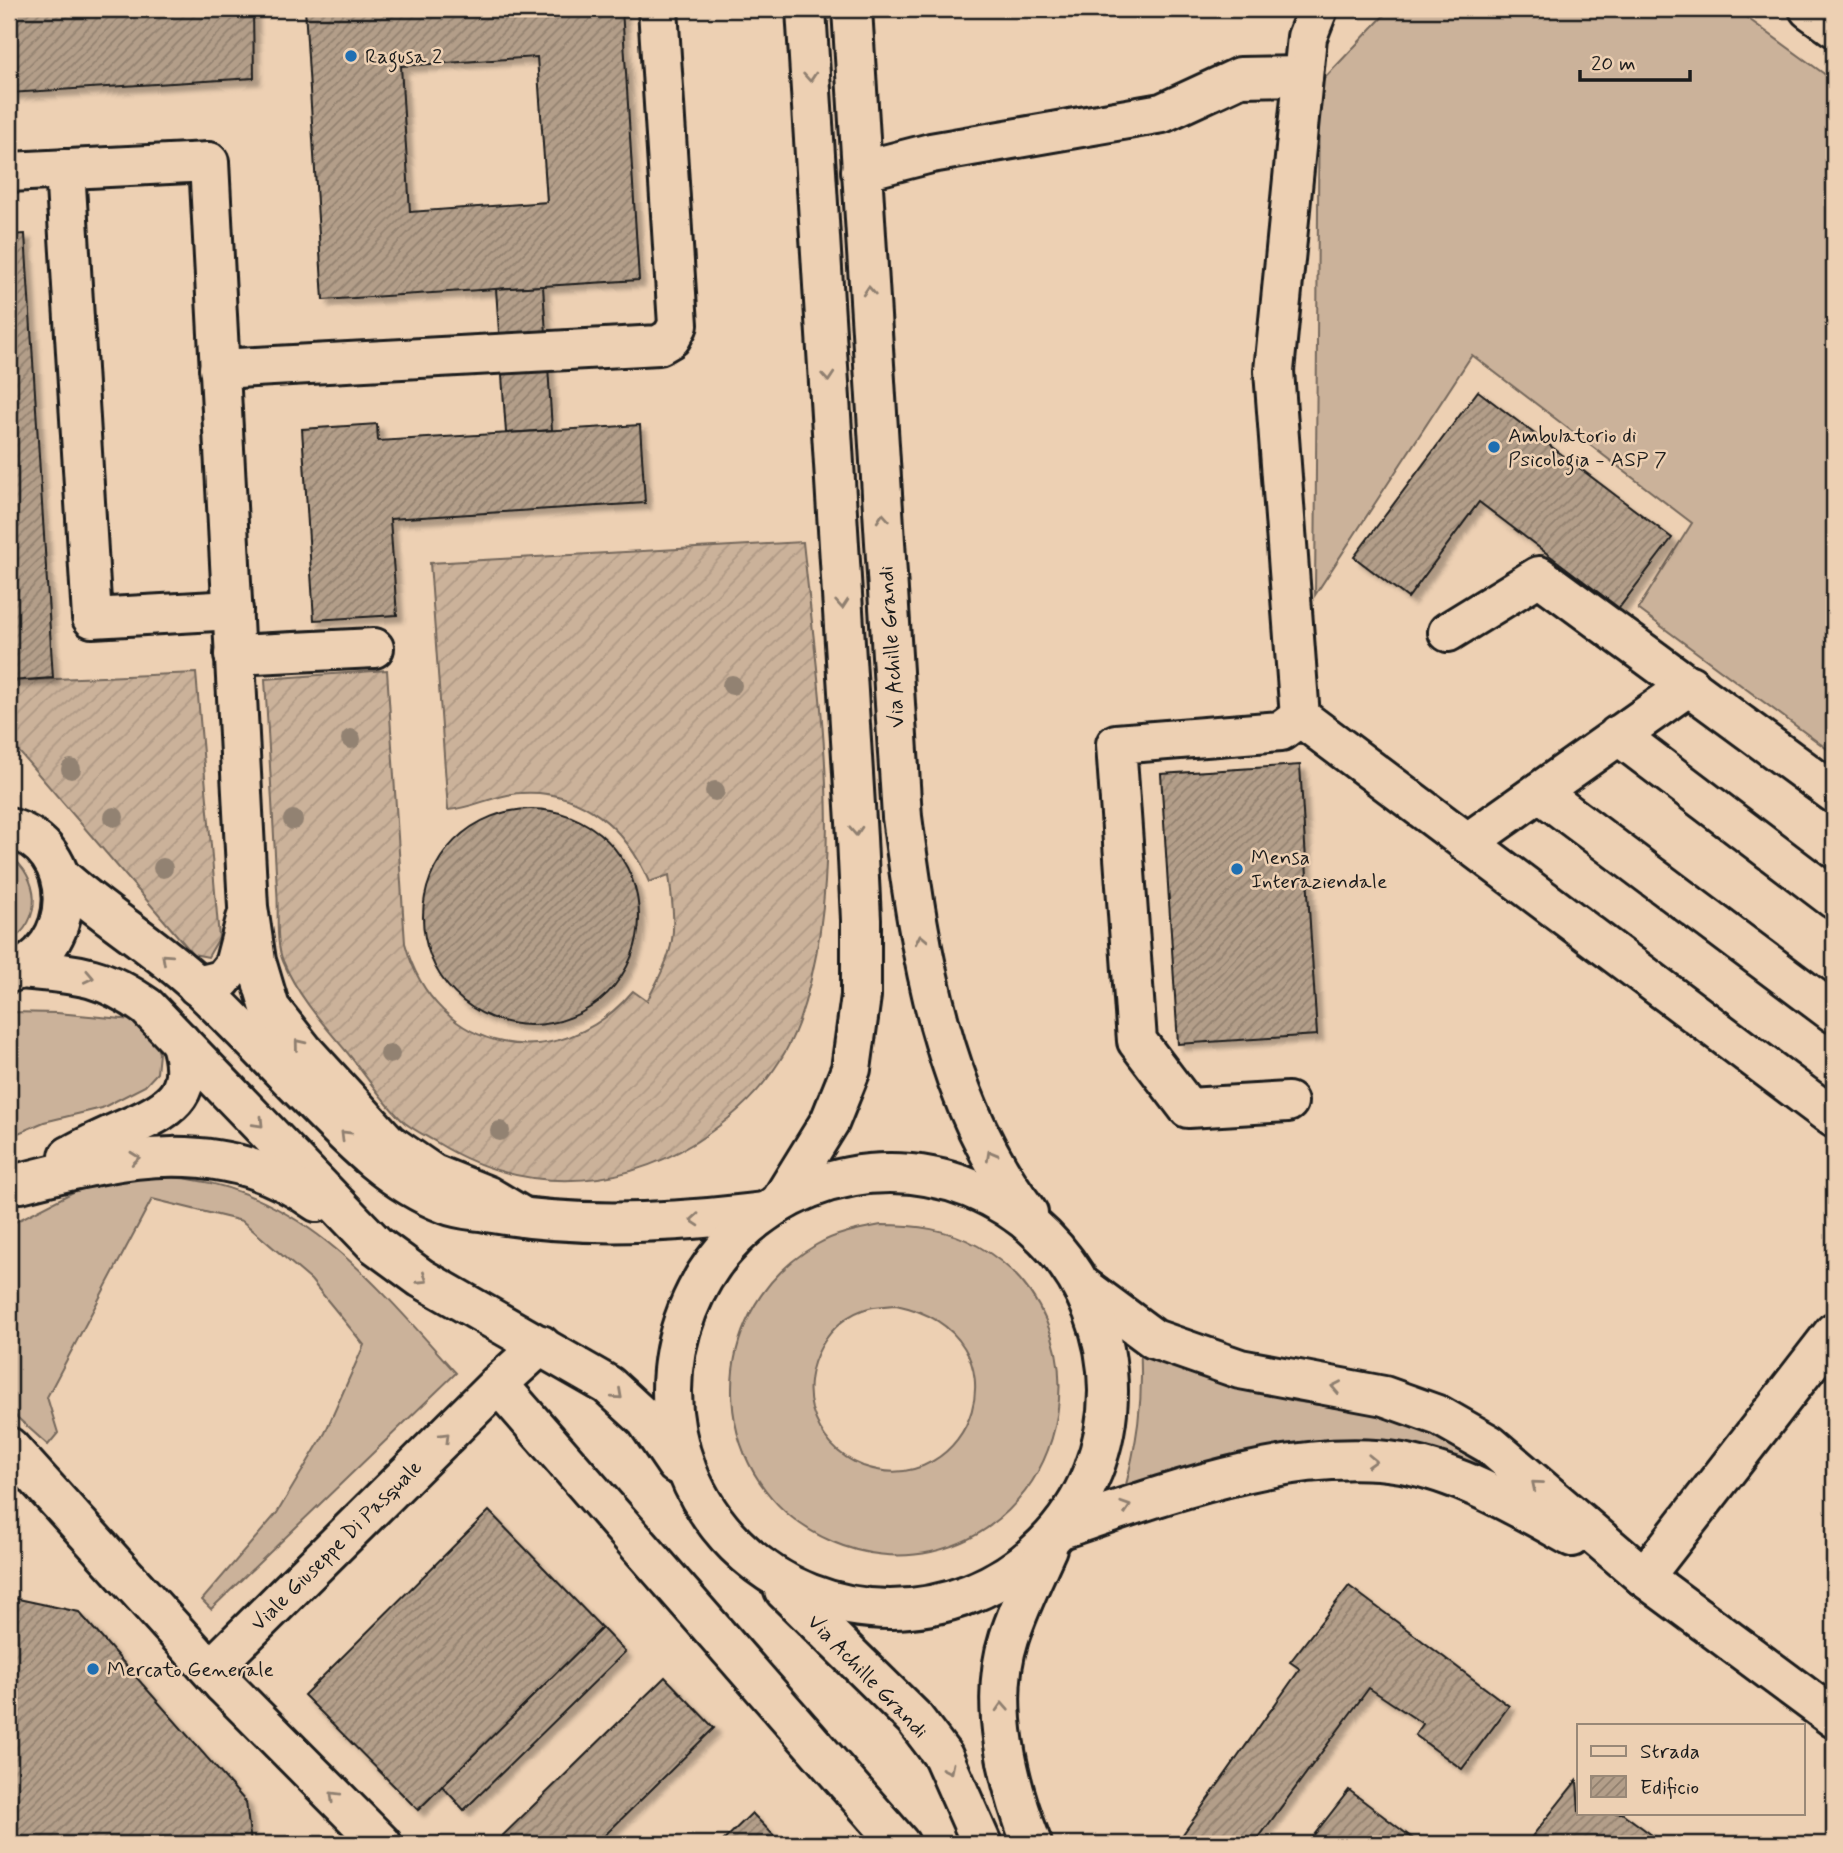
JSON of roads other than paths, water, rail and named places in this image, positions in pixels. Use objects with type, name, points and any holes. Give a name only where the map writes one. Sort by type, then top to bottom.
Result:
[{"type":"main road","points":[[219,369],[659,345],[671,338],[678,325],[658,9]]},
{"type":"main road","points":[[60,876],[89,902],[149,943],[197,986],[361,1151],[396,1179],[448,1205],[524,1218],[683,1220],[771,1207],[830,1121],[851,1069],[860,996],[858,852],[806,9]]},
{"type":"main road","name":"Via Achille Grandi","points":[[852,9],[902,817],[913,901],[932,995],[958,1082],[987,1149],[1017,1198],[1057,1251]]},
{"type":"main road","points":[[1318,9],[1307,37],[1274,371],[1300,717],[1834,1118]]},
{"type":"main road","points":[[1809,9],[1834,27]]},
{"type":"main road","points":[[861,172],[931,153],[1162,113],[1240,77],[1303,76]]},
{"type":"main road","points":[[9,172],[209,162],[248,907],[256,961],[270,1008],[303,1050],[388,1143],[433,1174],[488,1196],[524,1218]]},
{"type":"main road","points":[[65,169],[92,618],[233,610]]},
{"type":"main road","points":[[1448,632],[1539,576],[1834,793]]},
{"type":"main road","points":[[234,654],[374,648]]},
{"type":"main road","points":[[1467,843],[1690,685]]},
{"type":"main road","points":[[1288,1102],[1188,1108],[1137,1041],[1116,744],[1281,731],[1300,717]]},
{"type":"main road","points":[[1618,735],[1834,900]]},
{"type":"main road","points":[[1539,792],[1834,1013]]},
{"type":"main road","points":[[12,826],[39,844],[52,859],[60,876],[64,898],[62,920],[53,940],[39,957],[15,971]]},
{"type":"main road","points":[[197,986],[222,981],[234,965],[242,944],[248,907]]},
{"type":"main road","points":[[15,971],[87,976],[107,982],[147,1007],[376,1245]]},
{"type":"main road","points":[[15,1186],[89,1145],[157,1116],[172,1105],[181,1091],[186,1074],[180,1041]]},
{"type":"main road","points":[[15,1186],[98,1163],[155,1156],[212,1158],[252,1167],[299,1189],[421,1278],[608,1385],[646,1420],[722,1531],[752,1560],[785,1583],[823,1600],[863,1609],[905,1610],[946,1603],[984,1589],[1019,1567],[1056,1535],[1277,1465],[1369,1461],[1402,1463],[1447,1475],[1498,1496],[1644,1577]]},
{"type":"main road","points":[[699,1496],[683,1459],[674,1421],[672,1381],[677,1342],[690,1304],[709,1269],[733,1239],[771,1207],[820,1183],[863,1173],[906,1172],[938,1178],[990,1196],[1026,1220],[1057,1251],[1081,1284],[1098,1324],[1107,1366],[1107,1410],[1100,1452],[1084,1492],[1056,1535],[1008,1639],[1000,1683],[1003,1736],[1021,1815],[1032,1844]]},
{"type":"main road","points":[[1081,1284],[1154,1339],[1240,1369],[1384,1396],[1440,1416],[1489,1444],[1644,1577],[1834,1718]]},
{"type":"main road","points":[[1644,1577],[1834,1332]]},
{"type":"main road","name":"Viale Giuseppe Di Pasquale","points":[[223,1685],[223,1657],[498,1384],[541,1345]]},
{"type":"main road","points":[[498,1384],[900,1844]]},
{"type":"main road","points":[[9,1447],[223,1685],[382,1844]]},
{"type":"main road","name":"Via Achille Grandi","points":[[752,1560],[914,1718],[943,1756],[982,1844]]},
{"type":"place","name":"Ragusa 2","points":[[351,56]]},
{"type":"place","name":"Ambulatorio di Psicologia - ASP 7","points":[[1494,447]]},
{"type":"place","name":"Mensa Interaziendale","points":[[1237,869]]},
{"type":"place","name":"Mercato Generale","points":[[93,1669]]}]
